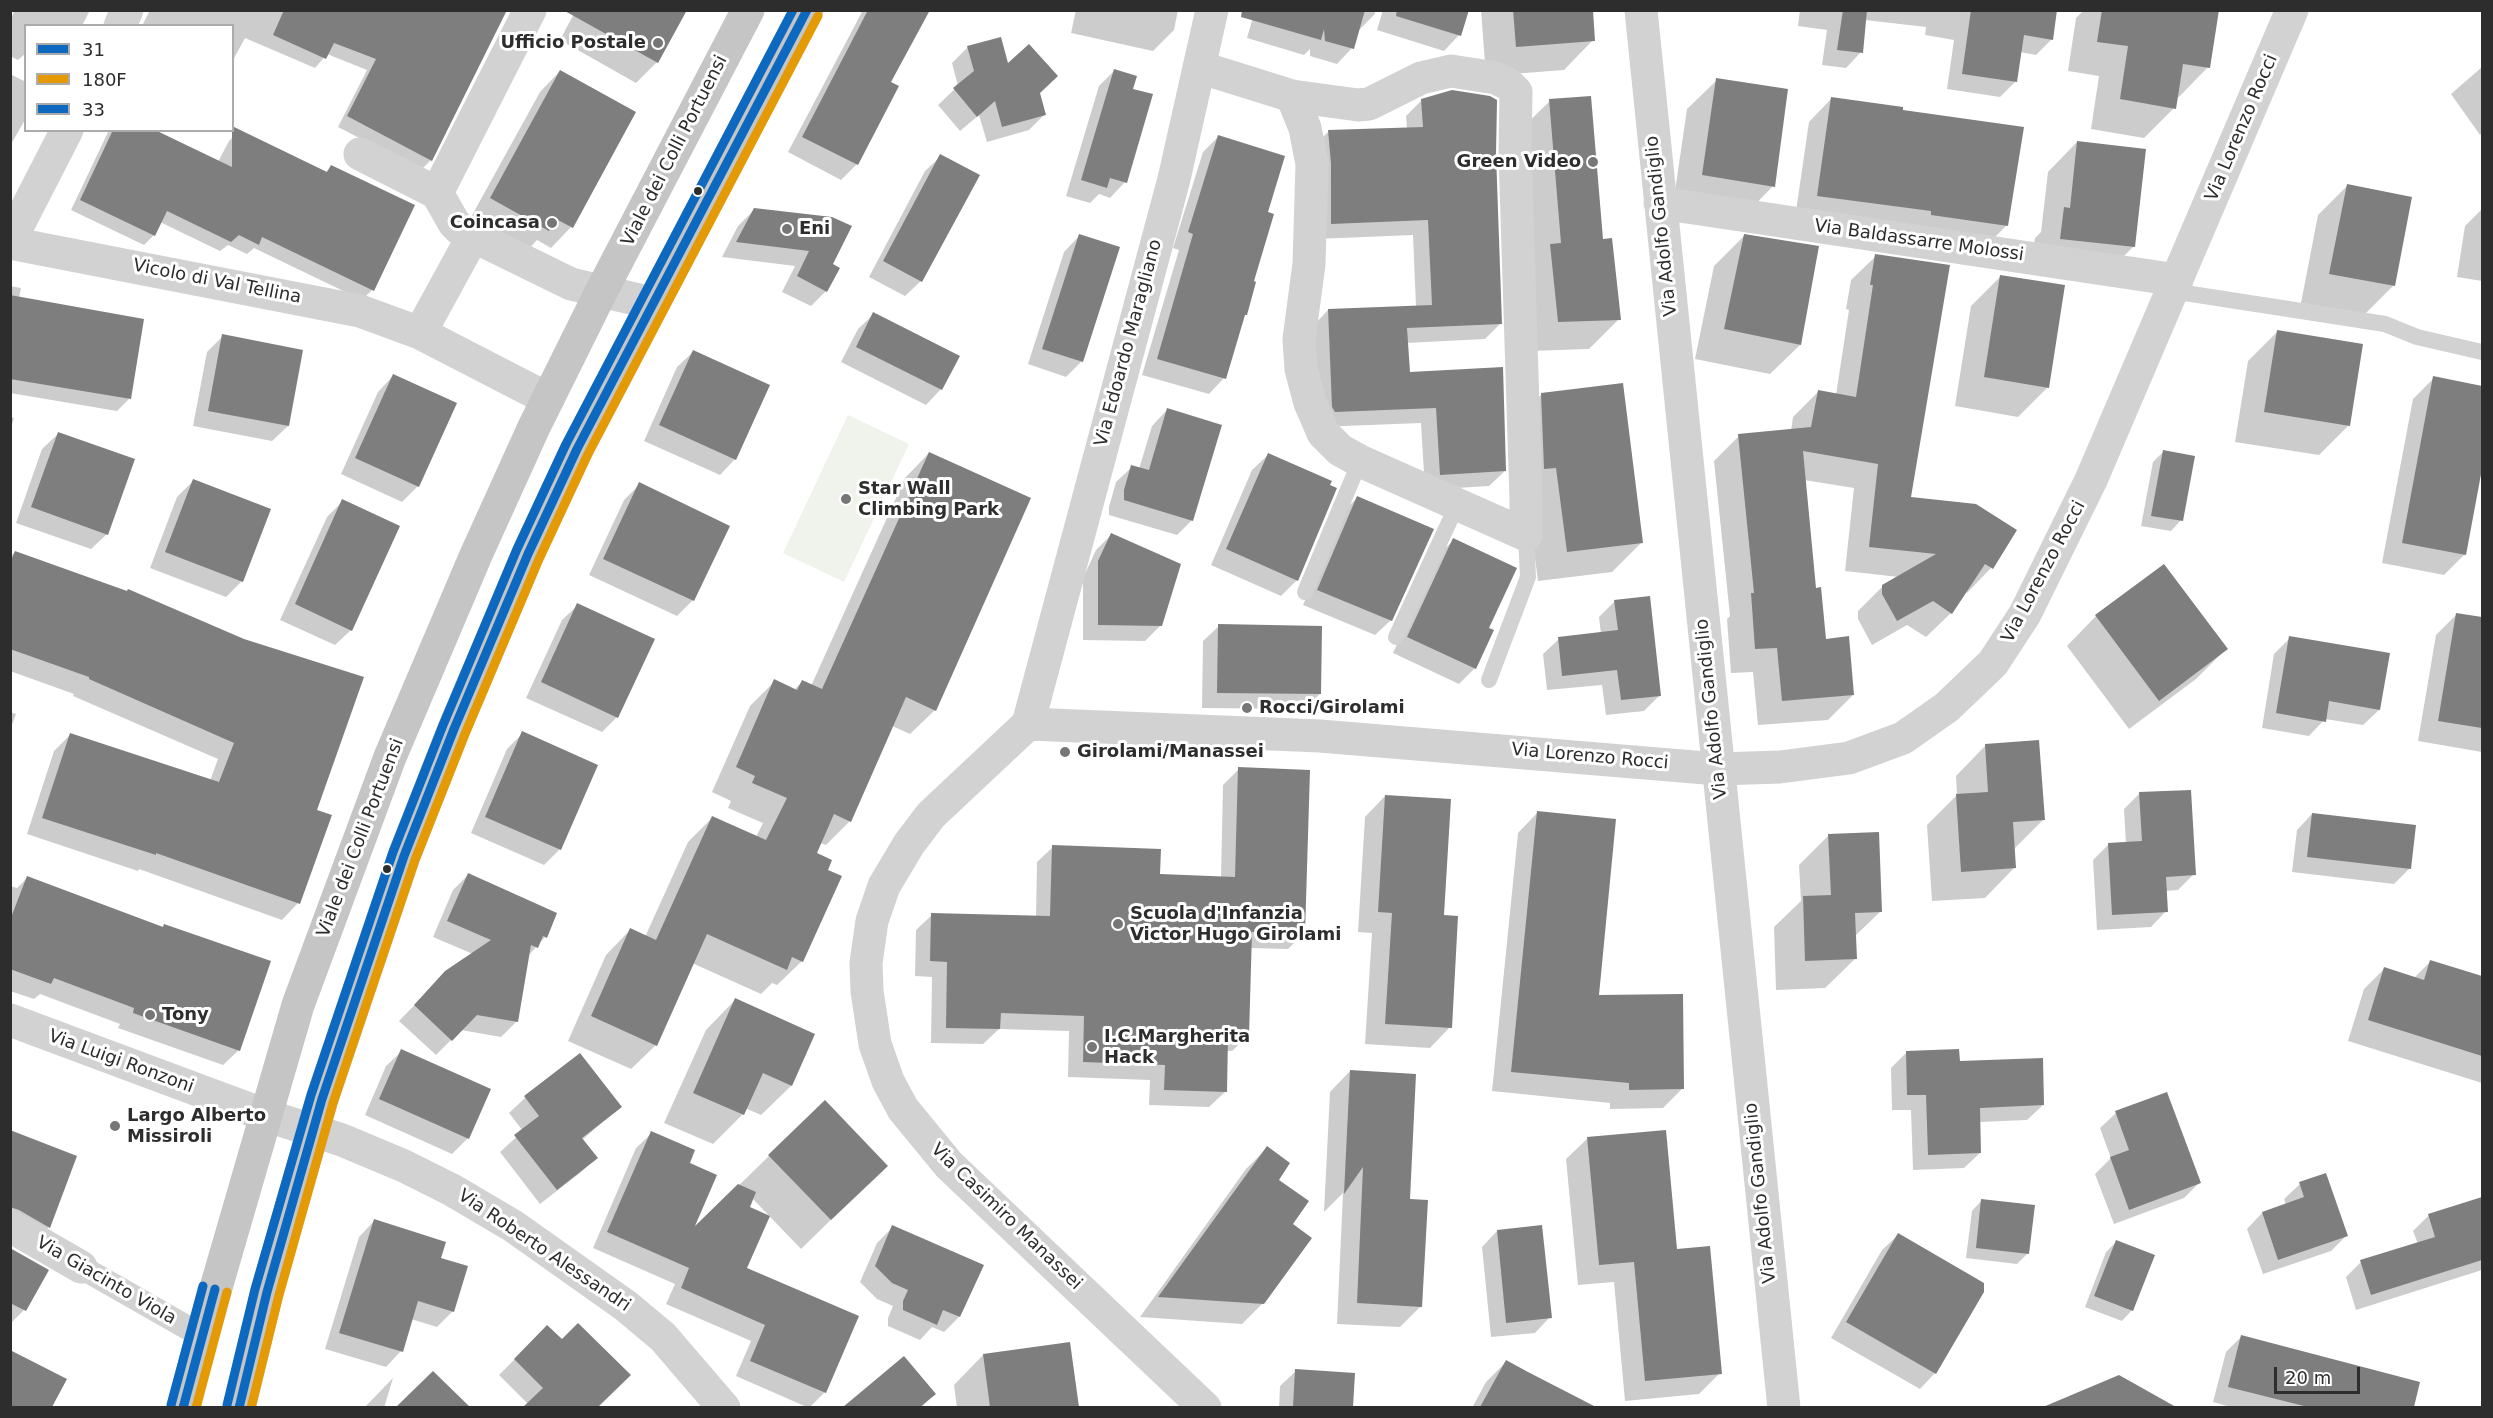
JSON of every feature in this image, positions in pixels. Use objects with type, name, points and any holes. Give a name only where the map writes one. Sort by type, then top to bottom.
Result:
[{"type":"main road","name":"Viale dei Colli Portuensi","points":[[183,1407],[298,1005],[390,757],[476,555],[548,399],[748,10]]},
{"type":"main road","points":[[239,1407],[267,1292],[313,1130],[404,856],[450,739],[577,449],[807,10]]},
{"type":"street","points":[[121,24],[127,10]]},
{"type":"street","points":[[437,193],[530,10]]},
{"type":"street","name":"Via Edoardo Maragliano","points":[[1028,724],[1174,179],[1212,10]]},
{"type":"street","name":"Via Adolfo Gandiglio","points":[[1641,10],[1784,1407]]},
{"type":"street","name":"Via Lorenzo Rocci","points":[[1028,724],[1320,736],[1718,769],[1780,767],[1849,758],[1903,738],[1922,727],[1956,699],[1993,663],[2025,614],[2091,480],[2292,10]]},
{"type":"street","points":[[1199,67],[1292,96],[1358,105],[1369,104],[1421,78],[1451,71],[1496,78],[1508,84],[1516,92],[1515,153],[1526,535],[1340,450],[1323,433],[1310,403],[1301,369],[1299,339],[1309,264],[1312,164],[1305,129],[1292,96]]},
{"type":"street","points":[[10,242],[66,132]]},
{"type":"street","points":[[360,154],[437,193],[454,223],[473,236],[571,284],[652,303]]},
{"type":"street","name":"Via Baldassarre Molossi","points":[[1660,202],[2175,285]]},
{"type":"street","points":[[420,333],[473,236]]},
{"type":"street","name":"Vicolo di Val Tellina","points":[[10,242],[332,304],[387,319],[420,333],[548,399]]},
{"type":"street","name":"Via Casimiro Manassei","points":[[1028,724],[931,815],[909,844],[884,886],[872,921],[866,963],[867,991],[875,1044],[888,1081],[903,1109],[949,1165],[1205,1407]]},
{"type":"street","name":"Via Luigi Ronzoni","points":[[10,1020],[265,1115]]},
{"type":"street","name":"Via Roberto Alessandri","points":[[265,1115],[313,1130],[404,1166],[452,1190],[513,1226],[589,1277],[646,1321],[663,1337],[724,1407]]},
{"type":"street","name":"Via Giacinto Viola","points":[[10,1226],[202,1336]]},
{"type":"lane","points":[[2175,285],[2385,324],[2417,337],[2482,352]]},
{"type":"lane","points":[[1305,592],[1360,460]]},
{"type":"lane","points":[[1396,637],[1457,505]]},
{"type":"lane","points":[[1490,680],[1528,577],[1526,535]]},
{"type":"shaded area","name":"Star Wall Climbing Park","points":[[848,415],[909,444],[844,582],[783,553]]},
{"type":"building","points":[[284,10],[507,10],[432,161],[347,116],[376,59],[334,43],[326,59],[273,35]]},
{"type":"building","points":[[563,10],[687,10],[658,63]]},
{"type":"building","points":[[868,10],[930,10],[891,82],[899,86],[858,165],[802,137]]},
{"type":"building","points":[[1242,10],[1365,10],[1354,49],[1325,41],[1324,29],[1321,40],[1241,17]]},
{"type":"building","points":[[1397,10],[1469,10],[1461,36],[1396,16]]},
{"type":"building","points":[[1513,10],[1593,10],[1595,41],[1516,47]]},
{"type":"building","points":[[1843,10],[1867,10],[1863,53],[1837,50]]},
{"type":"building","points":[[1971,10],[2057,10],[2053,40],[2024,35],[2017,82],[1962,74]]},
{"type":"building","points":[[2102,10],[2219,10],[2210,68],[2183,64],[2176,109],[2120,99],[2128,46],[2097,42]]},
{"type":"building","points":[[1001,37],[1008,63],[1029,44],[1058,76],[1040,93],[1046,115],[1002,127],[995,101],[977,117],[953,88],[974,71],[967,46]]},
{"type":"building","points":[[1114,69],[1137,76],[1133,89],[1153,94],[1127,183],[1110,178],[1107,188],[1081,180]]},
{"type":"building","points":[[560,70],[636,112],[573,228],[556,219],[549,231],[490,198]]},
{"type":"building","points":[[1716,78],[1788,89],[1775,187],[1702,175]]},
{"type":"building","points":[[1452,90],[1490,96],[1497,100],[1496,154],[1502,324],[1407,328],[1410,372],[1503,367],[1506,471],[1440,475],[1436,408],[1335,412],[1332,407],[1328,309],[1432,305],[1428,220],[1331,224],[1331,164],[1328,130],[1423,127],[1421,99]]},
{"type":"building","points":[[1591,96],[1603,239],[1612,238],[1621,320],[1558,322],[1550,244],[1561,243],[1549,99]]},
{"type":"building","points":[[1831,97],[2024,127],[2008,226],[1931,215],[1931,211],[1817,196]]},
{"type":"building","points":[[234,127],[327,172],[331,165],[415,205],[374,291],[262,237],[259,245],[239,235],[231,242],[167,211],[155,236],[80,200],[112,132],[159,132],[232,167]]},
{"type":"building","points":[[1218,135],[1285,156],[1268,212],[1274,214],[1254,281],[1256,282],[1247,315],[1245,315],[1226,379],[1157,359],[1193,234],[1188,232]]},
{"type":"building","points":[[2077,141],[2146,149],[2135,247],[2060,239],[2064,207],[2070,208]]},
{"type":"building","points":[[940,154],[980,175],[922,282],[883,261]]},
{"type":"building","points":[[2347,184],[2412,197],[2395,286],[2329,274]]},
{"type":"building","points":[[754,208],[832,217],[852,226],[833,264],[840,268],[827,292],[797,276],[809,251],[736,242]]},
{"type":"building","points":[[1079,234],[1120,247],[1083,362],[1042,349]]},
{"type":"building","points":[[1744,234],[1819,246],[1801,345],[1724,329]]},
{"type":"building","points":[[1875,254],[1950,265],[1911,497],[1976,504],[2017,530],[1993,569],[1985,564],[1952,614],[1933,601],[1897,621],[1882,594],[1882,585],[1936,554],[1869,547],[1878,464],[1803,451],[1816,588],[1821,587],[1826,639],[1849,636],[1854,695],[1782,701],[1777,648],[1755,649],[1751,593],[1754,593],[1738,434],[1811,427],[1818,390],[1856,397],[1873,285],[1870,285]]},
{"type":"building","points":[[2000,275],[2065,285],[2049,388],[1984,377]]},
{"type":"building","points":[[10,295],[144,319],[131,399],[10,379]]},
{"type":"building","points":[[873,312],[960,356],[942,390],[856,347]]},
{"type":"building","points":[[2277,330],[2363,344],[2350,426],[2264,412]]},
{"type":"building","points":[[222,334],[303,350],[289,426],[208,411]]},
{"type":"building","points":[[693,350],[770,385],[736,460],[659,425]]},
{"type":"building","points":[[393,374],[457,403],[419,487],[355,458]]},
{"type":"building","points":[[2433,376],[2482,386],[2482,469],[2466,555],[2402,543]]},
{"type":"building","points":[[1623,383],[1643,543],[1567,552],[1556,468],[1544,469],[1541,393]]},
{"type":"building","points":[[1167,408],[1222,425],[1193,521],[1124,500],[1124,490],[1131,465],[1149,470]]},
{"type":"building","points":[[58,432],[135,459],[108,535],[31,507]]},
{"type":"building","points":[[2163,450],[2195,456],[2183,521],[2151,516]]},
{"type":"building","points":[[929,452],[1031,498],[936,711],[906,697],[851,822],[834,814],[817,853],[832,860],[828,870],[842,876],[803,962],[792,957],[787,970],[707,934],[657,1046],[591,1016],[630,928],[656,940],[712,816],[766,840],[787,798],[752,783],[755,776],[736,767],[774,679],[797,690],[802,680],[822,689]]},
{"type":"building","points":[[1268,453],[1332,481],[1330,485],[1337,488],[1298,581],[1226,549]]},
{"type":"building","points":[[193,479],[271,509],[243,582],[165,552]]},
{"type":"building","points":[[639,482],[730,526],[694,601],[603,559]]},
{"type":"building","points":[[1357,496],[1434,529],[1392,621],[1317,590]]},
{"type":"building","points":[[342,499],[400,526],[352,631],[295,604]]},
{"type":"building","points":[[1111,533],[1181,564],[1162,626],[1098,625],[1098,561]]},
{"type":"building","points":[[1453,538],[1517,568],[1489,628],[1494,630],[1476,669],[1407,637]]},
{"type":"building","points":[[15,551],[127,591],[128,589],[244,639],[364,677],[317,810],[332,815],[300,904],[156,853],[156,855],[42,818],[70,733],[219,782],[234,743],[89,679],[89,677],[10,649],[10,563]]},
{"type":"building","points":[[2164,564],[2228,649],[2159,701],[2095,615]]},
{"type":"building","points":[[1650,596],[1661,696],[1621,700],[1617,670],[1562,676],[1558,637],[1618,630],[1614,600]]},
{"type":"building","points":[[577,603],[655,639],[618,718],[541,682]]},
{"type":"building","points":[[2456,613],[2482,617],[2482,728],[2438,721]]},
{"type":"building","points":[[1218,624],[1322,626],[1321,694],[1217,693]]},
{"type":"building","points":[[2289,636],[2390,653],[2380,710],[2329,701],[2326,722],[2276,713]]},
{"type":"building","points":[[522,731],[598,765],[561,850],[485,817]]},
{"type":"building","points":[[2039,740],[2045,820],[2013,822],[2016,868],[1961,872],[1956,794],[1988,792],[1985,744]]},
{"type":"building","name":"Scuola d'Infanzia Victor Hugo Girolami","points":[[1238,767],[1310,770],[1305,934],[1252,932],[1249,1036],[1228,1036],[1227,1092],[1164,1090],[1165,1065],[1083,1062],[1084,1016],[1001,1013],[1000,1029],[946,1028],[947,962],[930,961],[931,913],[1050,916],[1052,845],[1161,849],[1160,874],[1235,877]]},
{"type":"building","points":[[2191,790],[2196,875],[2166,877],[2168,912],[2112,915],[2108,843],[2142,841],[2139,792]]},
{"type":"building","points":[[1385,795],[1451,799],[1444,915],[1458,916],[1452,1028],[1385,1024],[1392,913],[1378,912]]},
{"type":"building","points":[[1537,811],[1616,819],[1599,995],[1683,994],[1684,1089],[1629,1090],[1629,1083],[1511,1072]]},
{"type":"building","points":[[2312,813],[2416,825],[2411,869],[2307,857]]},
{"type":"building","points":[[1879,832],[1882,912],[1855,913],[1857,959],[1805,961],[1803,896],[1831,895],[1828,834]]},
{"type":"building","points":[[468,873],[557,913],[547,938],[543,936],[538,948],[531,945],[518,1022],[477,1015],[452,1041],[414,1005],[445,971],[491,940],[447,921]]},
{"type":"building","points":[[27,876],[163,927],[164,924],[271,961],[240,1051],[133,1013],[134,1008],[54,978],[51,984],[10,969],[10,920]]},
{"type":"building","points":[[2430,960],[2482,976],[2482,1056],[2368,1020],[2384,967],[2424,980]]},
{"type":"building","points":[[735,998],[815,1034],[792,1086],[763,1073],[744,1115],[693,1093]]},
{"type":"building","points":[[401,1049],[491,1089],[469,1139],[379,1099]]},
{"type":"building","points":[[1959,1049],[1960,1061],[2043,1058],[2044,1105],[1980,1108],[1981,1153],[1928,1155],[1926,1095],[1907,1095],[1906,1051]]},
{"type":"building","points":[[580,1053],[622,1107],[582,1138],[598,1158],[557,1190],[514,1135],[539,1116],[524,1096]]},
{"type":"building","points":[[1350,1070],[1416,1074],[1410,1199],[1428,1200],[1422,1307],[1357,1303],[1363,1167],[1344,1194]]},
{"type":"building","points":[[2167,1092],[2201,1183],[2129,1210],[2110,1157],[2129,1150],[2115,1111]]},
{"type":"building","points":[[825,1100],[888,1166],[831,1220],[768,1155]]},
{"type":"building","points":[[10,1130],[77,1156],[50,1228],[10,1207]]},
{"type":"building","points":[[1666,1130],[1677,1249],[1710,1246],[1722,1374],[1645,1381],[1634,1262],[1599,1265],[1587,1137]]},
{"type":"building","points":[[651,1131],[695,1150],[690,1163],[717,1175],[695,1226],[738,1184],[756,1192],[750,1207],[770,1216],[747,1268],[859,1316],[826,1393],[750,1361],[765,1325],[681,1288],[689,1268],[607,1232]]},
{"type":"building","points":[[1267,1146],[1290,1163],[1279,1180],[1309,1201],[1293,1224],[1312,1238],[1264,1304],[1158,1297]]},
{"type":"building","points":[[2326,1173],[2348,1236],[2278,1260],[2262,1212],[2304,1197],[2299,1182]]},
{"type":"building","points":[[2482,1197],[2482,1260],[2371,1295],[2360,1260],[2435,1237],[2428,1214]]},
{"type":"building","points":[[1981,1199],[2035,1205],[2029,1254],[1976,1248]]},
{"type":"building","points":[[374,1219],[446,1242],[441,1258],[468,1266],[454,1312],[418,1301],[403,1352],[339,1333]]},
{"type":"building","points":[[892,1225],[984,1265],[960,1317],[943,1310],[937,1325],[903,1310],[903,1301],[908,1290],[892,1283],[875,1266]]},
{"type":"building","points":[[1542,1225],[1552,1318],[1506,1323],[1497,1230]]},
{"type":"building","points":[[1898,1233],[1984,1283],[1984,1292],[1936,1374],[1846,1322]]},
{"type":"building","points":[[2116,1240],[2155,1255],[2133,1311],[2094,1296]]},
{"type":"building","points":[[10,1248],[49,1270],[26,1311],[10,1303]]},
{"type":"building","points":[[578,1323],[631,1375],[598,1407],[523,1407],[543,1388],[514,1359],[547,1325],[562,1339]]},
{"type":"building","points":[[2241,1335],[2420,1382],[2414,1407],[2308,1407],[2228,1387]]},
{"type":"building","points":[[1070,1342],[1079,1407],[990,1407],[983,1354]]},
{"type":"building","points":[[10,1350],[67,1379],[52,1407],[10,1407]]},
{"type":"building","points":[[904,1356],[936,1394],[920,1407],[843,1407]]},
{"type":"building","points":[[1506,1360],[1528,1372],[1596,1407],[1480,1407]]},
{"type":"building","points":[[1295,1369],[1355,1373],[1353,1407],[1293,1407]]},
{"type":"building","points":[[433,1371],[470,1407],[396,1407]]},
{"type":"building","points":[[2119,1375],[2176,1407],[2043,1407]]},
{"type":"transit line","name":"33","points":[[227,1405],[255,1289],[311,1095],[393,852],[443,725],[517,549],[566,444],[793,10]]},
{"type":"transit line","name":"31","points":[[239,1408],[267,1292],[322,1099],[404,856],[454,729],[528,554],[577,449],[807,10]]},
{"type":"transit line","name":"180F","points":[[251,1408],[279,1295],[333,1103],[415,860],[465,734],[539,559],[588,454],[818,16]]},
{"type":"transit line","name":"33","points":[[171,1405],[203,1286]]},
{"type":"transit line","name":"31","points":[[183,1408],[215,1289]]},
{"type":"transit line","name":"180F","points":[[196,1408],[227,1292]]},
{"type":"place","name":"Ufficio Postale","points":[[658,43]]},
{"type":"place","name":"Green Video","points":[[1593,162]]},
{"type":"place","name":"Coincasa","points":[[552,223]]},
{"type":"place","name":"Eni","points":[[787,229]]},
{"type":"place","name":"Star Wall Climbing Park","points":[[846,499]]},
{"type":"place","name":"Rocci/Girolami","points":[[1247,708]]},
{"type":"place","name":"Girolami/Manassei","points":[[1065,752]]},
{"type":"place","name":"Scuola d'Infanzia Victor Hugo Girolami","points":[[1118,924]]},
{"type":"place","name":"Tony","points":[[150,1015]]},
{"type":"place","name":"I.C.Margherita Hack","points":[[1092,1047]]},
{"type":"place","name":"Largo Alberto Missiroli","points":[[115,1126]]}]
